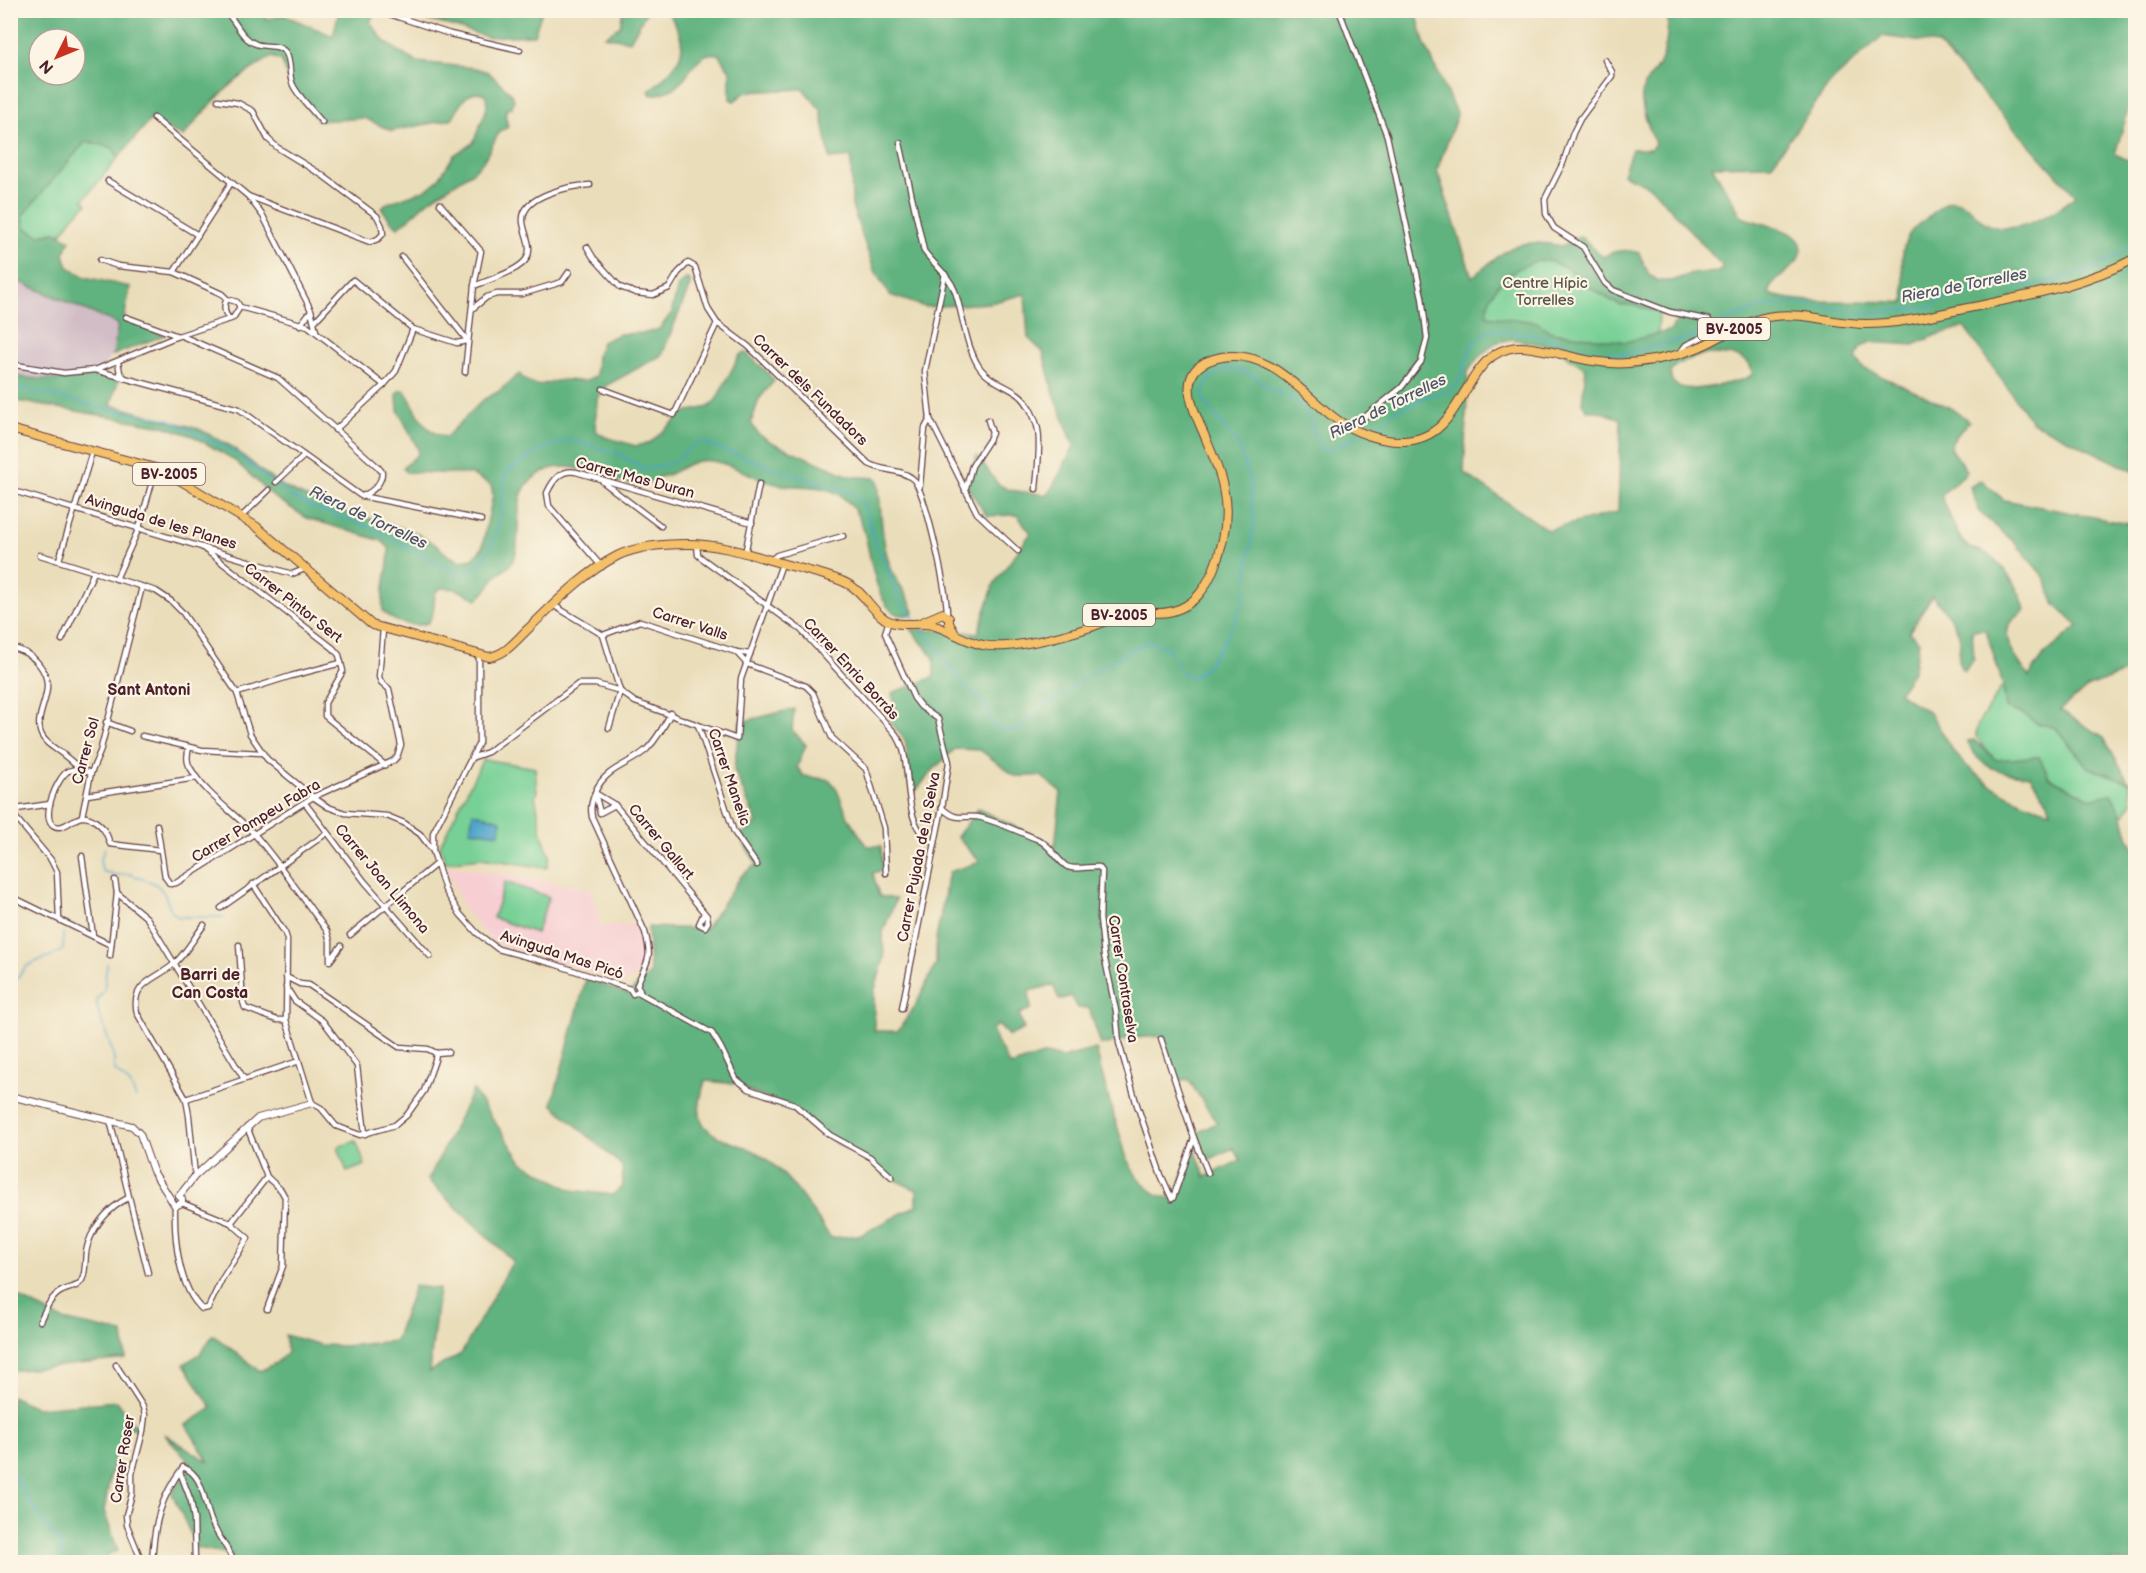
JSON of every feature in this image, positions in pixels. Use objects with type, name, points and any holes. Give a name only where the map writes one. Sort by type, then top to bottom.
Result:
[{"type":"main road","name":"BV-2005","points":[[10,429],[163,470],[257,527],[368,622],[383,629],[479,655],[494,657],[507,650],[553,605],[615,558],[633,551],[687,544],[745,555],[846,582],[859,591],[881,616],[889,621],[939,627],[986,646],[1012,645],[1084,630],[1125,614],[1157,614],[1176,610],[1198,597],[1221,551],[1226,516],[1223,486],[1190,404],[1189,396],[1193,375],[1204,364],[1214,359],[1236,356],[1266,365],[1298,386],[1327,412],[1347,426],[1370,436],[1404,441],[1418,439],[1431,433],[1452,414],[1482,365],[1493,355],[1506,349],[1519,346],[1613,363],[1633,363],[1679,354],[1706,344],[1747,323],[1767,317],[1796,315],[1861,324],[1910,320],[2082,282],[2136,258]]},
{"type":"main road","name":"BV-2005","points":[[918,623],[942,613],[948,619]]},
{"type":"main road","points":[[935,616],[934,621],[939,627],[948,619],[956,634]]},
{"type":"street","points":[[224,10],[244,36],[255,44],[277,46],[286,53],[291,69],[292,85],[322,122]]},
{"type":"street","points":[[377,10],[450,34],[520,50]]},
{"type":"street","points":[[1339,10],[1387,136],[1422,297],[1427,338],[1421,362],[1401,388],[1366,416],[1347,426]]},
{"type":"street","points":[[1605,60],[1612,76],[1580,119],[1563,163],[1545,199],[1545,209],[1554,228],[1583,247],[1605,283],[1614,290],[1664,310],[1705,319],[1712,327],[1706,337],[1686,345],[1679,354]]},
{"type":"street","points":[[218,100],[238,103],[253,111],[268,139],[377,216],[383,234],[370,242],[248,196]]},
{"type":"street","points":[[154,118],[248,196],[263,216],[311,310],[316,331]]},
{"type":"street","points":[[900,143],[924,251],[945,274],[954,289],[972,352],[979,366],[990,378],[1021,396],[1038,429],[1036,489]]},
{"type":"street","points":[[108,181],[198,235]]},
{"type":"street","points":[[174,272],[231,183]]},
{"type":"street","points":[[474,286],[520,266],[528,257],[529,247],[522,219],[527,208],[542,196],[569,186],[590,185]]},
{"type":"street","points":[[440,204],[481,251],[474,286],[465,372]]},
{"type":"street","points":[[263,216],[272,205]]},
{"type":"street","name":"Carrer dels Fundadors","points":[[587,247],[620,287],[636,293],[653,296],[669,288],[678,273],[688,263],[695,267],[708,309],[717,323],[748,346],[869,464],[908,476],[920,489]]},
{"type":"street","points":[[402,257],[467,341]]},
{"type":"street","points":[[100,260],[118,266],[174,272],[222,294],[227,299],[237,302],[240,307],[308,326],[384,386]]},
{"type":"street","points":[[472,309],[487,297],[497,294],[522,294],[562,282],[569,272]]},
{"type":"street","points":[[945,274],[925,371],[930,419],[977,513],[1018,551]]},
{"type":"street","points":[[314,322],[353,280],[413,329],[456,343],[467,341]]},
{"type":"street","points":[[227,299],[224,304],[225,312],[230,319]]},
{"type":"street","points":[[10,364],[64,373],[94,370],[233,318],[240,307]]},
{"type":"street","points":[[300,325],[311,310]]},
{"type":"street","points":[[126,317],[180,336],[278,378],[382,472],[382,478],[372,492],[361,496]]},
{"type":"street","points":[[603,389],[674,415],[717,323]]},
{"type":"street","points":[[336,430],[384,386],[396,371],[413,329]]},
{"type":"street","points":[[118,362],[120,373],[127,380]]},
{"type":"street","points":[[94,370],[239,409],[361,496],[482,520]]},
{"type":"street","points":[[930,419],[925,428],[920,489],[934,545],[948,619]]},
{"type":"street","points":[[965,492],[972,466],[992,434],[988,420]]},
{"type":"street","points":[[58,560],[92,452]]},
{"type":"street","points":[[276,482],[304,456]]},
{"type":"street","points":[[116,579],[139,528],[156,468]]},
{"type":"street","name":"Carrer Mas Duran","points":[[602,567],[549,506],[547,493],[562,473],[569,471],[752,523]]},
{"type":"street","points":[[601,480],[662,526]]},
{"type":"street","points":[[745,555],[759,484]]},
{"type":"street","name":"Avinguda de les Planes","points":[[10,490],[292,574],[305,568]]},
{"type":"street","points":[[241,517],[269,490]]},
{"type":"street","points":[[769,561],[777,555],[843,536]]},
{"type":"street","name":"Carrer Enric Borràs","points":[[697,545],[699,555],[704,560],[801,630],[894,732],[904,750],[914,823],[926,839],[935,843]]},
{"type":"street","name":"Carrer Pintor Sert","points":[[203,548],[326,642],[339,655],[343,671],[325,703],[324,716],[385,765]]},
{"type":"street","name":"Avinguda Mas Picó","points":[[40,555],[156,591],[171,601],[183,613],[237,693],[250,734],[262,753],[321,803],[345,813],[387,816],[404,823],[420,834],[433,851]]},
{"type":"street","points":[[474,757],[488,752],[578,684],[596,684],[620,691],[634,702],[671,713],[737,738],[741,679],[782,564]]},
{"type":"street","points":[[62,640],[94,572]]},
{"type":"street","name":"Carrer Sol","points":[[82,816],[91,773],[100,752],[142,587]]},
{"type":"street","points":[[553,605],[603,635],[620,691],[609,728]]},
{"type":"street","name":"Carrer Valls","points":[[603,635],[640,621],[736,652],[750,654]]},
{"type":"street","name":"Carrer Pujada de la Selva","points":[[889,621],[885,633],[914,698],[921,707],[938,719],[949,762],[902,1008]]},
{"type":"street","points":[[383,629],[379,677],[389,689],[401,745],[397,757],[385,765]]},
{"type":"street","points":[[10,647],[22,650],[43,668],[48,686],[40,723],[41,734],[48,743],[68,757],[76,768],[91,773]]},
{"type":"street","name":"Carrer Valls","points":[[736,652],[747,664],[806,686],[813,693],[832,738],[866,769],[884,828],[886,873]]},
{"type":"street","points":[[420,834],[433,833],[474,757],[479,743],[479,655]]},
{"type":"street","points":[[237,693],[341,663]]},
{"type":"street","points":[[637,985],[649,960],[650,948],[645,932],[592,817],[590,806],[600,783],[610,771],[646,749],[662,730],[671,713]]},
{"type":"street","points":[[106,722],[130,731]]},
{"type":"street","name":"Carrer Manelic","points":[[698,725],[734,832],[757,865]]},
{"type":"street","points":[[142,736],[224,752],[262,753]]},
{"type":"street","points":[[479,743],[488,752]]},
{"type":"street","points":[[189,747],[188,766],[196,777],[254,834],[327,931],[330,941],[330,961],[341,946]]},
{"type":"street","name":"Carrer Pompeu Fabra","points":[[160,850],[165,877],[170,884],[182,881],[313,797],[385,765]]},
{"type":"street","points":[[76,768],[68,771],[61,779],[50,804],[47,815],[55,827],[65,826],[82,816],[91,818],[101,825],[110,844],[160,850],[157,825]]},
{"type":"street","points":[[87,795],[196,777]]},
{"type":"street","points":[[595,793],[600,813],[615,806]]},
{"type":"street","name":"Carrer Gallart","points":[[595,793],[615,806],[704,913]]},
{"type":"street","name":"Carrer Joan Llimona","points":[[305,803],[365,882],[387,904],[430,956]]},
{"type":"street","name":"Carrer Joan Llimona","points":[[316,817],[321,803]]},
{"type":"street","points":[[10,810],[50,804]]},
{"type":"street","name":"Carrer Contraselva","points":[[942,808],[950,816],[979,817],[1047,843],[1066,866],[1099,867],[1102,871],[1100,918],[1104,955],[1116,1011],[1119,1043],[1136,1102],[1161,1175],[1172,1199],[1194,1138]]},
{"type":"street","points":[[10,810],[51,860],[57,872],[59,919]]},
{"type":"street","points":[[221,908],[327,833]]},
{"type":"street","name":"Avinguda Mas Picó","points":[[433,833],[433,851],[445,890],[460,914],[490,944],[498,949],[554,964],[630,989],[633,994],[639,992],[712,1033],[736,1079],[749,1089],[794,1104],[830,1135],[870,1157],[892,1177]]},
{"type":"street","points":[[82,856],[93,936]]},
{"type":"street","points":[[350,935],[436,864]]},
{"type":"street","points":[[110,956],[117,893],[116,880]]},
{"type":"street","points":[[254,884],[285,933],[288,944],[286,1020],[312,1103],[321,1108],[336,1126],[360,1135],[395,1125],[407,1115],[424,1091],[436,1053]]},
{"type":"street","points":[[117,893],[147,918],[244,1079]]},
{"type":"street","points":[[10,896],[111,945]]},
{"type":"street","points":[[195,1176],[186,1099],[137,1013],[135,1004],[136,994],[141,986],[174,964],[204,925]]},
{"type":"street","points":[[239,945],[245,1008],[277,1020],[286,1020]]},
{"type":"street","points":[[286,977],[300,984]]},
{"type":"street","points":[[286,987],[309,985],[399,1047],[432,1049],[436,1053],[448,1052]]},
{"type":"street","name":"Avinguda Mas Picó","points":[[630,989],[632,985],[637,985],[639,992]]},
{"type":"street","points":[[286,987],[295,1001],[323,1021],[357,1066],[365,1134]]},
{"type":"street","points":[[286,1001],[295,1001]]},
{"type":"street","name":"Carrer Contraselva","points":[[1161,1038],[1208,1173]]},
{"type":"street","points":[[186,1099],[299,1061]]},
{"type":"street","points":[[10,1096],[126,1124],[137,1130],[153,1171],[171,1198],[171,1203],[178,1205],[231,1223],[248,1238],[222,1279],[208,1308],[202,1309],[195,1303],[180,1270],[178,1205],[182,1199],[179,1196]]},
{"type":"street","points":[[171,1198],[179,1196],[195,1176],[247,1126],[264,1116],[312,1103]]},
{"type":"street","points":[[110,1120],[148,1273]]},
{"type":"street","points":[[247,1126],[267,1177],[285,1197],[283,1266],[267,1309]]},
{"type":"street","points":[[231,1223],[267,1177]]},
{"type":"street","points":[[40,1321],[55,1296],[81,1282],[89,1242],[106,1213],[116,1204],[128,1198]]},
{"type":"street","name":"Carrer Roser","points":[[116,1365],[145,1415],[132,1474],[132,1494],[126,1515],[127,1525],[142,1563]]},
{"type":"street","points":[[152,1563],[156,1520],[161,1503],[181,1469]]},
{"type":"street","points":[[181,1469],[194,1519],[195,1563]]},
{"type":"street","points":[[181,1469],[189,1469],[196,1477],[213,1526],[231,1554],[234,1563]]},
{"type":"shaded area","points":[[10,275],[20,282],[118,324],[111,357],[96,373],[59,380],[11,375]]},
{"type":"shaded area","points":[[445,865],[591,889],[601,926],[639,925],[646,952],[642,968],[625,984],[619,983],[493,942],[463,907]]},
{"type":"green space","points":[[542,10],[534,35],[487,37],[452,26],[387,11]]},
{"type":"green space","points":[[11,11],[264,11],[266,19],[284,15],[333,36],[339,11],[376,11],[370,22],[384,41],[409,58],[418,62],[475,68],[488,72],[509,91],[514,99],[512,108],[508,108],[505,113],[508,127],[500,131],[484,160],[474,171],[425,203],[398,227],[382,209],[385,204],[427,189],[438,180],[454,155],[473,143],[487,108],[486,95],[474,93],[469,95],[461,103],[452,119],[392,131],[364,118],[318,121],[290,86],[282,61],[272,57],[245,74],[223,92],[183,137],[151,119],[118,158],[113,148],[86,141],[23,215],[25,228],[39,235],[56,232],[70,240],[64,254],[68,267],[85,277],[130,287],[124,319],[165,335],[113,355],[118,324],[20,282],[11,275]]},
{"type":"green space","points":[[623,11],[647,11],[630,41],[605,36],[620,26]]},
{"type":"green space","points":[[667,11],[1416,11],[1424,42],[1457,115],[1437,170],[1472,277],[1503,253],[1521,244],[1545,243],[1562,246],[1580,236],[1603,257],[1621,251],[1639,253],[1649,275],[1659,281],[1671,281],[1691,274],[1718,272],[1723,267],[1651,187],[1623,174],[1632,149],[1651,149],[1655,144],[1643,110],[1642,96],[1644,86],[1663,55],[1669,11],[2135,11],[2135,87],[2115,154],[2130,161],[2135,160],[2135,472],[2032,422],[1964,327],[1936,335],[1914,345],[1870,342],[1860,348],[1856,358],[1863,368],[1953,409],[1969,421],[1952,441],[1951,448],[1967,472],[1941,495],[1954,527],[1964,543],[1986,553],[1995,560],[2012,580],[2020,595],[2025,610],[2010,624],[2007,637],[2012,652],[2029,677],[2044,655],[2078,626],[2055,605],[2045,578],[2014,542],[1980,513],[1970,487],[1981,480],[2004,500],[2135,525],[2135,680],[2128,671],[2087,688],[2060,710],[2104,738],[2129,782],[2088,767],[2056,728],[2037,723],[2023,714],[2006,708],[2003,685],[1986,630],[1972,630],[1974,658],[1964,671],[1959,661],[1960,640],[1957,630],[1932,596],[1909,632],[1919,642],[1913,672],[1899,692],[1929,713],[1963,763],[1986,781],[2011,796],[2051,811],[2048,802],[2030,776],[1992,768],[1978,759],[1967,741],[1974,740],[1996,760],[2039,757],[2049,777],[2090,799],[2111,794],[2123,816],[2129,839],[2135,849],[2135,1562],[234,1562],[230,1554],[197,1548],[172,1493],[192,1465],[164,1434],[209,1462],[186,1425],[212,1408],[184,1364],[200,1354],[213,1335],[260,1371],[276,1363],[287,1353],[285,1335],[321,1345],[344,1346],[395,1341],[414,1286],[439,1289],[429,1372],[461,1354],[513,1261],[428,1180],[473,1090],[522,1162],[571,1190],[612,1195],[623,1186],[622,1166],[552,1104],[586,979],[628,994],[650,974],[648,927],[705,929],[742,875],[757,864],[739,836],[757,823],[734,770],[740,722],[794,709],[792,730],[806,745],[797,767],[804,776],[830,780],[836,788],[849,819],[867,846],[881,846],[883,870],[873,873],[879,896],[896,899],[883,932],[884,959],[874,992],[874,1031],[898,1031],[915,1006],[936,964],[936,939],[949,872],[980,862],[957,837],[978,809],[1055,846],[1061,792],[1041,776],[1015,776],[980,750],[955,749],[913,794],[905,740],[889,720],[896,711],[892,693],[934,677],[934,658],[911,629],[978,633],[994,584],[1031,533],[1017,515],[987,516],[966,485],[977,456],[998,484],[1009,490],[1048,495],[1074,446],[1053,391],[1043,352],[1028,338],[1025,294],[990,303],[925,307],[890,295],[874,270],[852,206],[851,157],[830,159],[821,110],[803,89],[746,92],[734,101],[730,99],[730,71],[718,54],[710,54],[699,60],[674,88],[651,95],[649,91],[676,64],[680,55],[682,47],[676,25]],"holes":[[[1882,36],[1938,44],[2076,196],[2045,216],[2032,222],[2007,228],[1995,227],[1984,222],[1960,202],[1946,203],[1914,228],[1908,236],[1902,264],[1905,303],[1807,301],[1769,294],[1773,284],[1797,261],[1802,251],[1800,242],[1784,230],[1742,217],[1712,166],[1771,165],[1831,82]],[[1547,260],[1569,269],[1589,287],[1620,305],[1634,305],[1679,319],[1673,325],[1672,330],[1626,342],[1551,332],[1537,322],[1487,316],[1488,305],[1498,285],[1506,277],[1526,265]],[[1511,339],[1552,346],[1586,369],[1582,403],[1588,411],[1599,411],[1621,419],[1618,512],[1548,530],[1464,473],[1468,371],[1495,343]],[[1729,355],[1743,359],[1751,368],[1752,375],[1713,387],[1678,386],[1672,380],[1671,370],[1684,361],[1699,356]],[[1053,985],[1059,1000],[1071,996],[1078,1008],[1089,1008],[1101,1045],[1132,1038],[1162,1036],[1178,1081],[1188,1079],[1217,1123],[1197,1133],[1206,1161],[1233,1148],[1241,1160],[1205,1177],[1194,1145],[1175,1197],[1169,1198],[1150,1190],[1135,1174],[1127,1158],[1096,1049],[1062,1058],[1046,1054],[1010,1066],[992,1029],[998,1025],[1009,1036],[1024,1029],[1019,1014],[1031,1009],[1029,991]],[[705,1081],[738,1084],[754,1094],[781,1102],[839,1145],[867,1159],[886,1176],[917,1190],[917,1205],[861,1235],[831,1238],[797,1190],[777,1168],[754,1151],[719,1137],[706,1128],[700,1118],[700,1102]]]},
{"type":"green space","points":[[86,141],[114,148],[118,158],[83,200],[87,204],[74,216],[60,235],[55,232],[39,235],[25,228],[22,215]]},
{"type":"green space","name":"Centre Hípic Torrelles","points":[[1547,260],[1572,272],[1613,302],[1659,313],[1658,334],[1626,342],[1551,332],[1540,326],[1486,316],[1487,305],[1492,295],[1506,277],[1526,265]]},
{"type":"green space","points":[[686,279],[690,280],[690,285],[662,355],[607,385],[597,399],[595,428],[597,432],[605,437],[636,446],[651,442],[685,412],[709,407],[716,400],[738,358],[741,354],[746,353],[774,381],[759,399],[751,423],[758,434],[771,442],[849,476],[875,478],[878,481],[887,556],[892,572],[914,613],[901,615],[891,610],[883,600],[877,586],[864,531],[853,508],[842,497],[819,488],[776,484],[717,462],[699,461],[640,485],[570,467],[558,467],[536,476],[523,491],[520,500],[516,554],[506,569],[477,599],[456,589],[441,588],[435,593],[433,613],[429,622],[417,625],[404,624],[392,619],[383,611],[389,548],[382,541],[307,518],[275,498],[233,459],[193,436],[163,426],[11,401],[11,375],[59,380],[96,373],[118,381],[111,405],[199,429],[232,447],[286,488],[334,510],[414,532],[435,544],[449,556],[462,561],[473,559],[482,548],[493,495],[491,485],[471,474],[406,472],[403,468],[418,454],[418,449],[398,410],[399,391],[404,390],[420,418],[430,430],[446,437],[484,399],[498,392],[519,374],[531,384],[536,385],[564,380],[584,381],[592,378],[596,375],[597,355],[602,342],[619,334],[646,333],[659,329],[671,314],[678,286]]},
{"type":"green space","points":[[2003,685],[2006,708],[2023,714],[2037,723],[2056,728],[2088,767],[2129,782],[2132,802],[2123,816],[2111,794],[2090,799],[2049,777],[2039,757],[1996,760],[1982,745],[1976,734],[1978,724]]},
{"type":"green space","points":[[483,759],[535,768],[537,794],[535,795],[542,834],[550,856],[547,868],[481,858],[445,862],[440,845]]},
{"type":"green space","points":[[505,882],[549,897],[536,933],[493,918]]},
{"type":"green space","points":[[356,1141],[365,1165],[347,1172],[338,1147]]},
{"type":"green space","points":[[10,1293],[63,1320],[123,1333],[126,1359],[11,1371]]},
{"type":"green space","points":[[11,1396],[37,1408],[117,1401],[137,1428],[129,1428],[113,1461],[104,1511],[118,1551],[108,1554],[109,1562],[11,1562]]},
{"type":"water","points":[[473,812],[501,820],[499,834],[470,830]]},
{"type":"waterway","name":"Riera de Torrelles","points":[[1367,432],[1394,412],[1430,395],[1449,391],[1458,384],[1472,344],[1490,329],[1531,334],[1593,351],[1622,354],[1689,338],[1733,317],[1765,307],[1789,303],[1873,313],[1930,307],[1954,296],[2034,283],[2094,268],[2136,242]]},
{"type":"waterway","name":"Riera de Torrelles","points":[[1246,583],[1254,520],[1250,480],[1238,445],[1204,401],[1203,390],[1211,378],[1223,370],[1236,369],[1255,376],[1263,386],[1294,400],[1304,409],[1310,419],[1318,443],[1323,450],[1331,449],[1360,436]]},
{"type":"waterway","name":"Riera de Torrelles","points":[[10,384],[113,410],[168,419],[232,451],[291,496],[311,507],[372,528],[462,575],[478,565],[491,547],[499,522],[506,472],[542,449],[568,440],[614,452],[646,469],[672,463],[698,441],[796,476],[851,492],[863,502],[874,539],[901,602],[914,618]]},
{"type":"waterway","name":"Riera de Torrelles","points":[[921,627],[963,684],[987,706],[991,723],[997,729],[1017,731],[1026,726],[1032,717],[1046,705],[1111,661],[1149,641],[1169,649],[1182,673],[1194,677],[1219,649],[1226,637],[1239,611],[1245,589]]},
{"type":"waterway","points":[[105,848],[100,860],[102,871],[116,875],[130,874],[156,884],[164,893],[172,912],[179,917],[225,917]]},
{"type":"waterway","points":[[10,987],[29,965],[63,950],[63,933]]},
{"type":"waterway","points":[[107,963],[104,991],[97,999],[97,1008],[113,1053],[115,1071],[130,1084],[136,1098]]},
{"type":"waterway","points":[[10,1470],[59,1543],[65,1562]]},
{"type":"district","name":"Sant Antoni","points":[[149,690]]},
{"type":"district","name":"Barri de Can Costa","points":[[210,984]]}]
